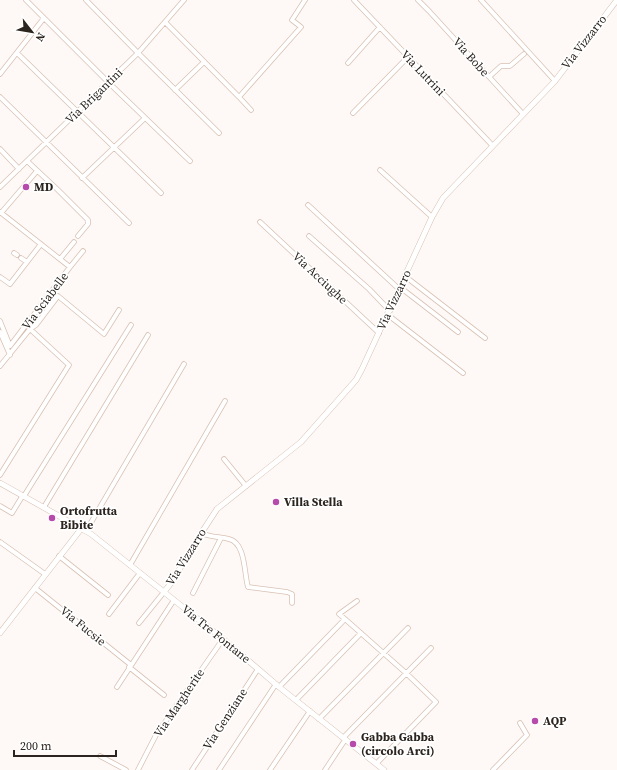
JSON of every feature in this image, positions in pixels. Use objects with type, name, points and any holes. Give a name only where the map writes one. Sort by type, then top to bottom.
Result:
[{"type":"street","points":[[26,0],[190,161]]},
{"type":"street","points":[[86,0],[219,133]]},
{"type":"street","name":"Via Brigantini","points":[[0,187],[109,83],[166,23],[184,0]]},
{"type":"street","points":[[238,97],[301,27],[292,20],[305,0]]},
{"type":"street","name":"Via Lutrini","points":[[354,0],[492,146]]},
{"type":"street","name":"Via Bobe","points":[[418,0],[430,11],[523,114]]},
{"type":"street","points":[[481,0],[554,81]]},
{"type":"street","name":"Via Vizzarro","points":[[164,592],[171,583],[200,534],[219,507],[300,442],[356,380],[406,277],[432,218],[443,198],[554,81],[616,0]]},
{"type":"street","points":[[0,74],[44,18]]},
{"type":"street","points":[[166,23],[251,110]]},
{"type":"street","points":[[348,63],[380,27]]},
{"type":"street","points":[[18,53],[160,193]]},
{"type":"street","points":[[489,77],[501,66],[510,66],[524,54]]},
{"type":"street","points":[[353,113],[408,57]]},
{"type":"street","points":[[175,90],[204,62]]},
{"type":"street","points":[[0,97],[129,223]]},
{"type":"street","points":[[82,178],[145,118]]},
{"type":"street","points":[[0,149],[19,169]]},
{"type":"street","points":[[27,162],[88,220],[88,224],[78,236]]},
{"type":"street","points":[[380,170],[432,218]]},
{"type":"street","points":[[0,213],[37,171]]},
{"type":"street","points":[[308,205],[400,289],[458,332]]},
{"type":"street","name":"Via Sciabelle","points":[[0,213],[70,267],[10,346],[0,321]]},
{"type":"street","name":"Via Acciughe","points":[[260,222],[379,333]]},
{"type":"street","points":[[309,236],[369,289],[389,313],[463,373]]},
{"type":"street","points":[[60,259],[74,242]]},
{"type":"street","points":[[0,277],[10,284],[41,244]]},
{"type":"street","points":[[70,267],[83,251]]},
{"type":"street","points":[[22,258],[27,262]]},
{"type":"street","points":[[406,277],[485,338]]},
{"type":"street","points":[[0,366],[30,329],[36,325],[58,296],[104,334],[119,310]]},
{"type":"street","points":[[0,506],[12,513],[131,325]]},
{"type":"street","points":[[0,475],[69,365],[30,329]]},
{"type":"street","points":[[0,332],[10,355]]},
{"type":"street","points":[[44,507],[148,335]]},
{"type":"street","points":[[0,633],[59,556],[84,530],[184,364]]},
{"type":"street","points":[[130,565],[225,401]]},
{"type":"street","points":[[224,460],[246,486]]},
{"type":"street","name":"Via Tre Fontane","points":[[0,483],[24,495],[84,530],[223,639],[319,719],[384,770]]},
{"type":"street","points":[[200,534],[231,539],[238,547],[242,555],[248,587],[287,592],[292,594],[292,603]]},
{"type":"street","points":[[193,593],[220,538]]},
{"type":"street","points":[[0,542],[45,574]]},
{"type":"street","points":[[59,556],[108,595]]},
{"type":"street","points":[[109,614],[140,573]]},
{"type":"street","name":"Via Fucsie","points":[[35,588],[164,695]]},
{"type":"street","points":[[139,623],[164,592]]},
{"type":"street","points":[[117,687],[174,600]]},
{"type":"street","points":[[356,601],[339,614],[407,674],[436,702],[377,763]]},
{"type":"street","points":[[219,770],[278,685],[345,619]]},
{"type":"street","points":[[319,719],[408,628]]},
{"type":"street","points":[[296,700],[361,633]]},
{"type":"street","name":"Via Margherite","points":[[138,770],[156,735],[223,639]]},
{"type":"street","points":[[325,770],[344,739],[431,648]]},
{"type":"street","name":"Via Genziane","points":[[192,770],[258,669]]},
{"type":"street","points":[[270,770],[310,711]]},
{"type":"street","points":[[493,770],[527,735],[520,723]]},
{"type":"street","points":[[100,756],[126,770]]},
{"type":"place","name":"MD","points":[[26,187]]},
{"type":"place","name":"Villa Stella","points":[[276,502]]},
{"type":"place","name":"Ortofrutta Bibite","points":[[52,518]]},
{"type":"place","name":"AQP","points":[[535,721]]},
{"type":"place","name":"Gabba Gabba (circolo Arci)","points":[[353,744]]}]
